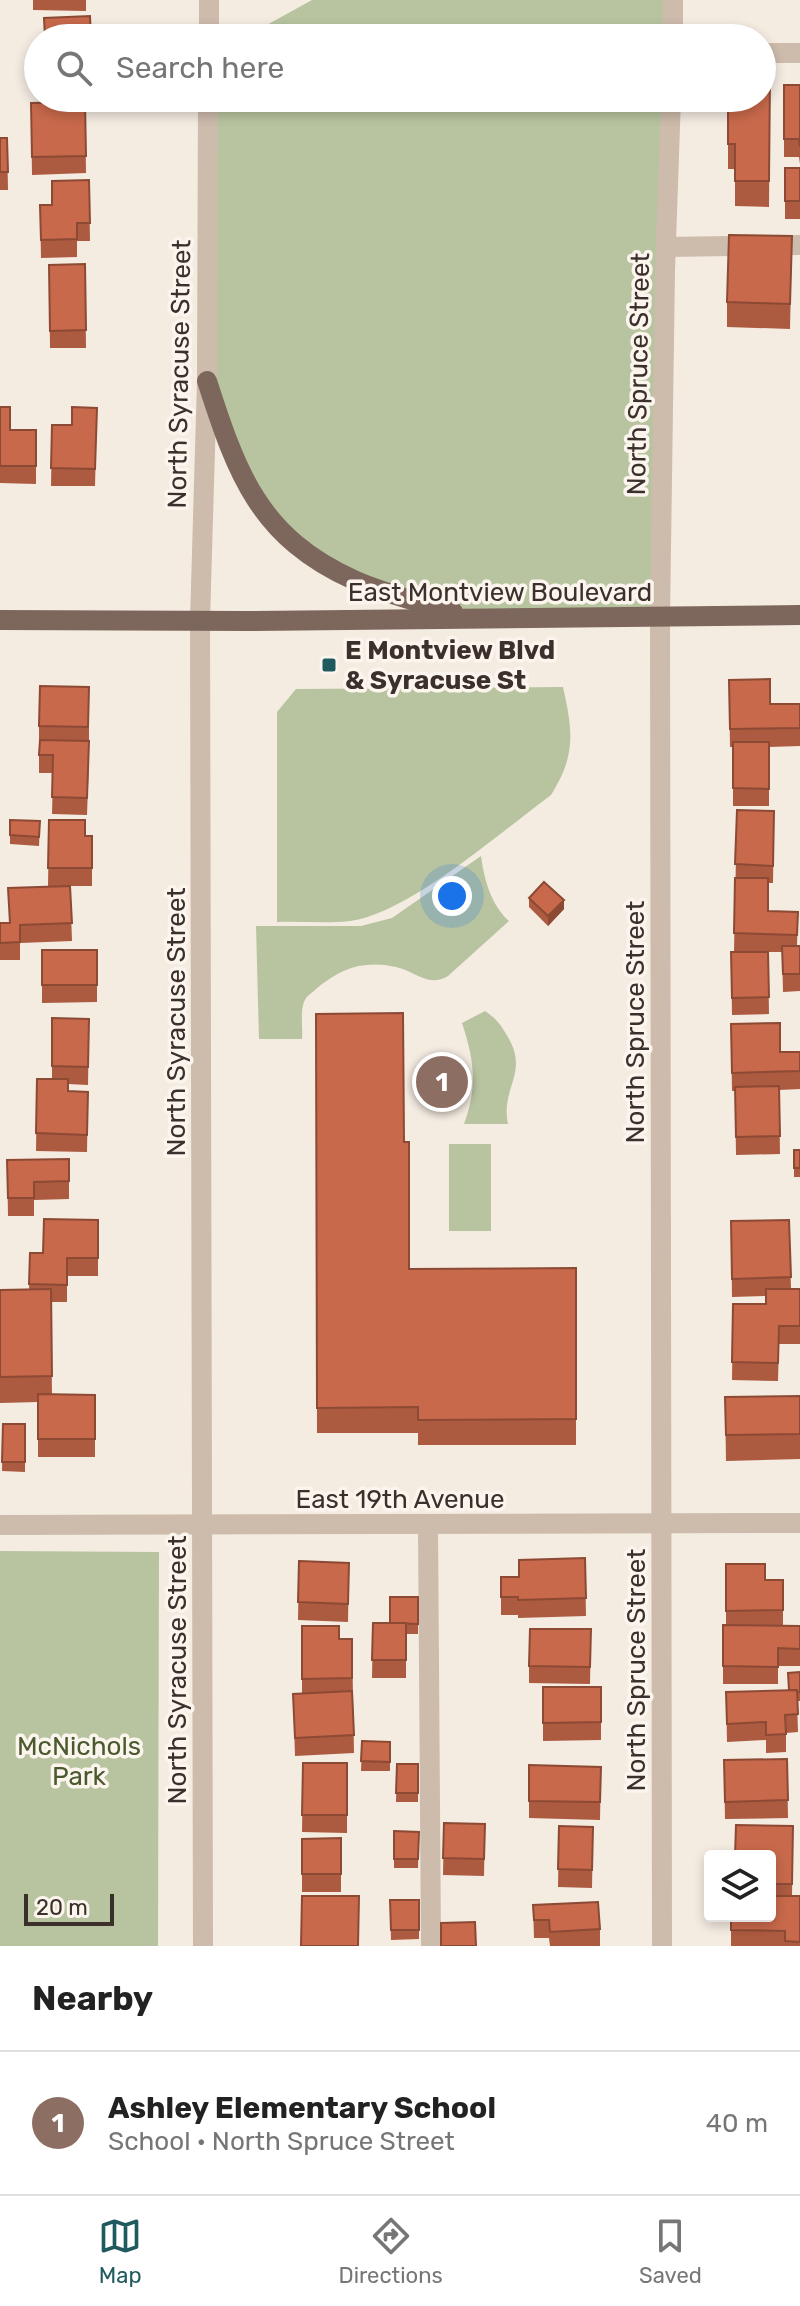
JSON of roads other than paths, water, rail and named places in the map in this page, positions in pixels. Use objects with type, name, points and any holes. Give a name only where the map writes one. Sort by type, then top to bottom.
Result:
[{"type":"main road","points":[[207,381],[226,440],[243,476],[259,505],[281,533],[310,556],[355,581],[472,618]]},
{"type":"main road","name":"East Montview Boulevard","points":[[0,620],[800,615]]},
{"type":"street","points":[[209,0],[209,24]]},
{"type":"street","points":[[673,0],[673,24]]},
{"type":"street","points":[[776,53],[800,53]]},
{"type":"street","name":"North Syracuse Street","points":[[203,1946],[200,621],[207,381],[208,112]]},
{"type":"street","name":"North Spruce Street","points":[[662,1946],[660,617],[671,112]]},
{"type":"street","points":[[666,247],[800,245]]},
{"type":"street","name":"East 19th Avenue","points":[[0,1525],[800,1523]]},
{"type":"street","points":[[428,1525],[431,1946]]},
{"type":"place","name":"E Montview Blvd & Syracuse St","points":[[329,665]]},
{"type":"place","name":"Ashley Elementary School","points":[[442,1082]]},
{"type":"park label","name":"McNichols Park","points":[[79,1761]]}]
